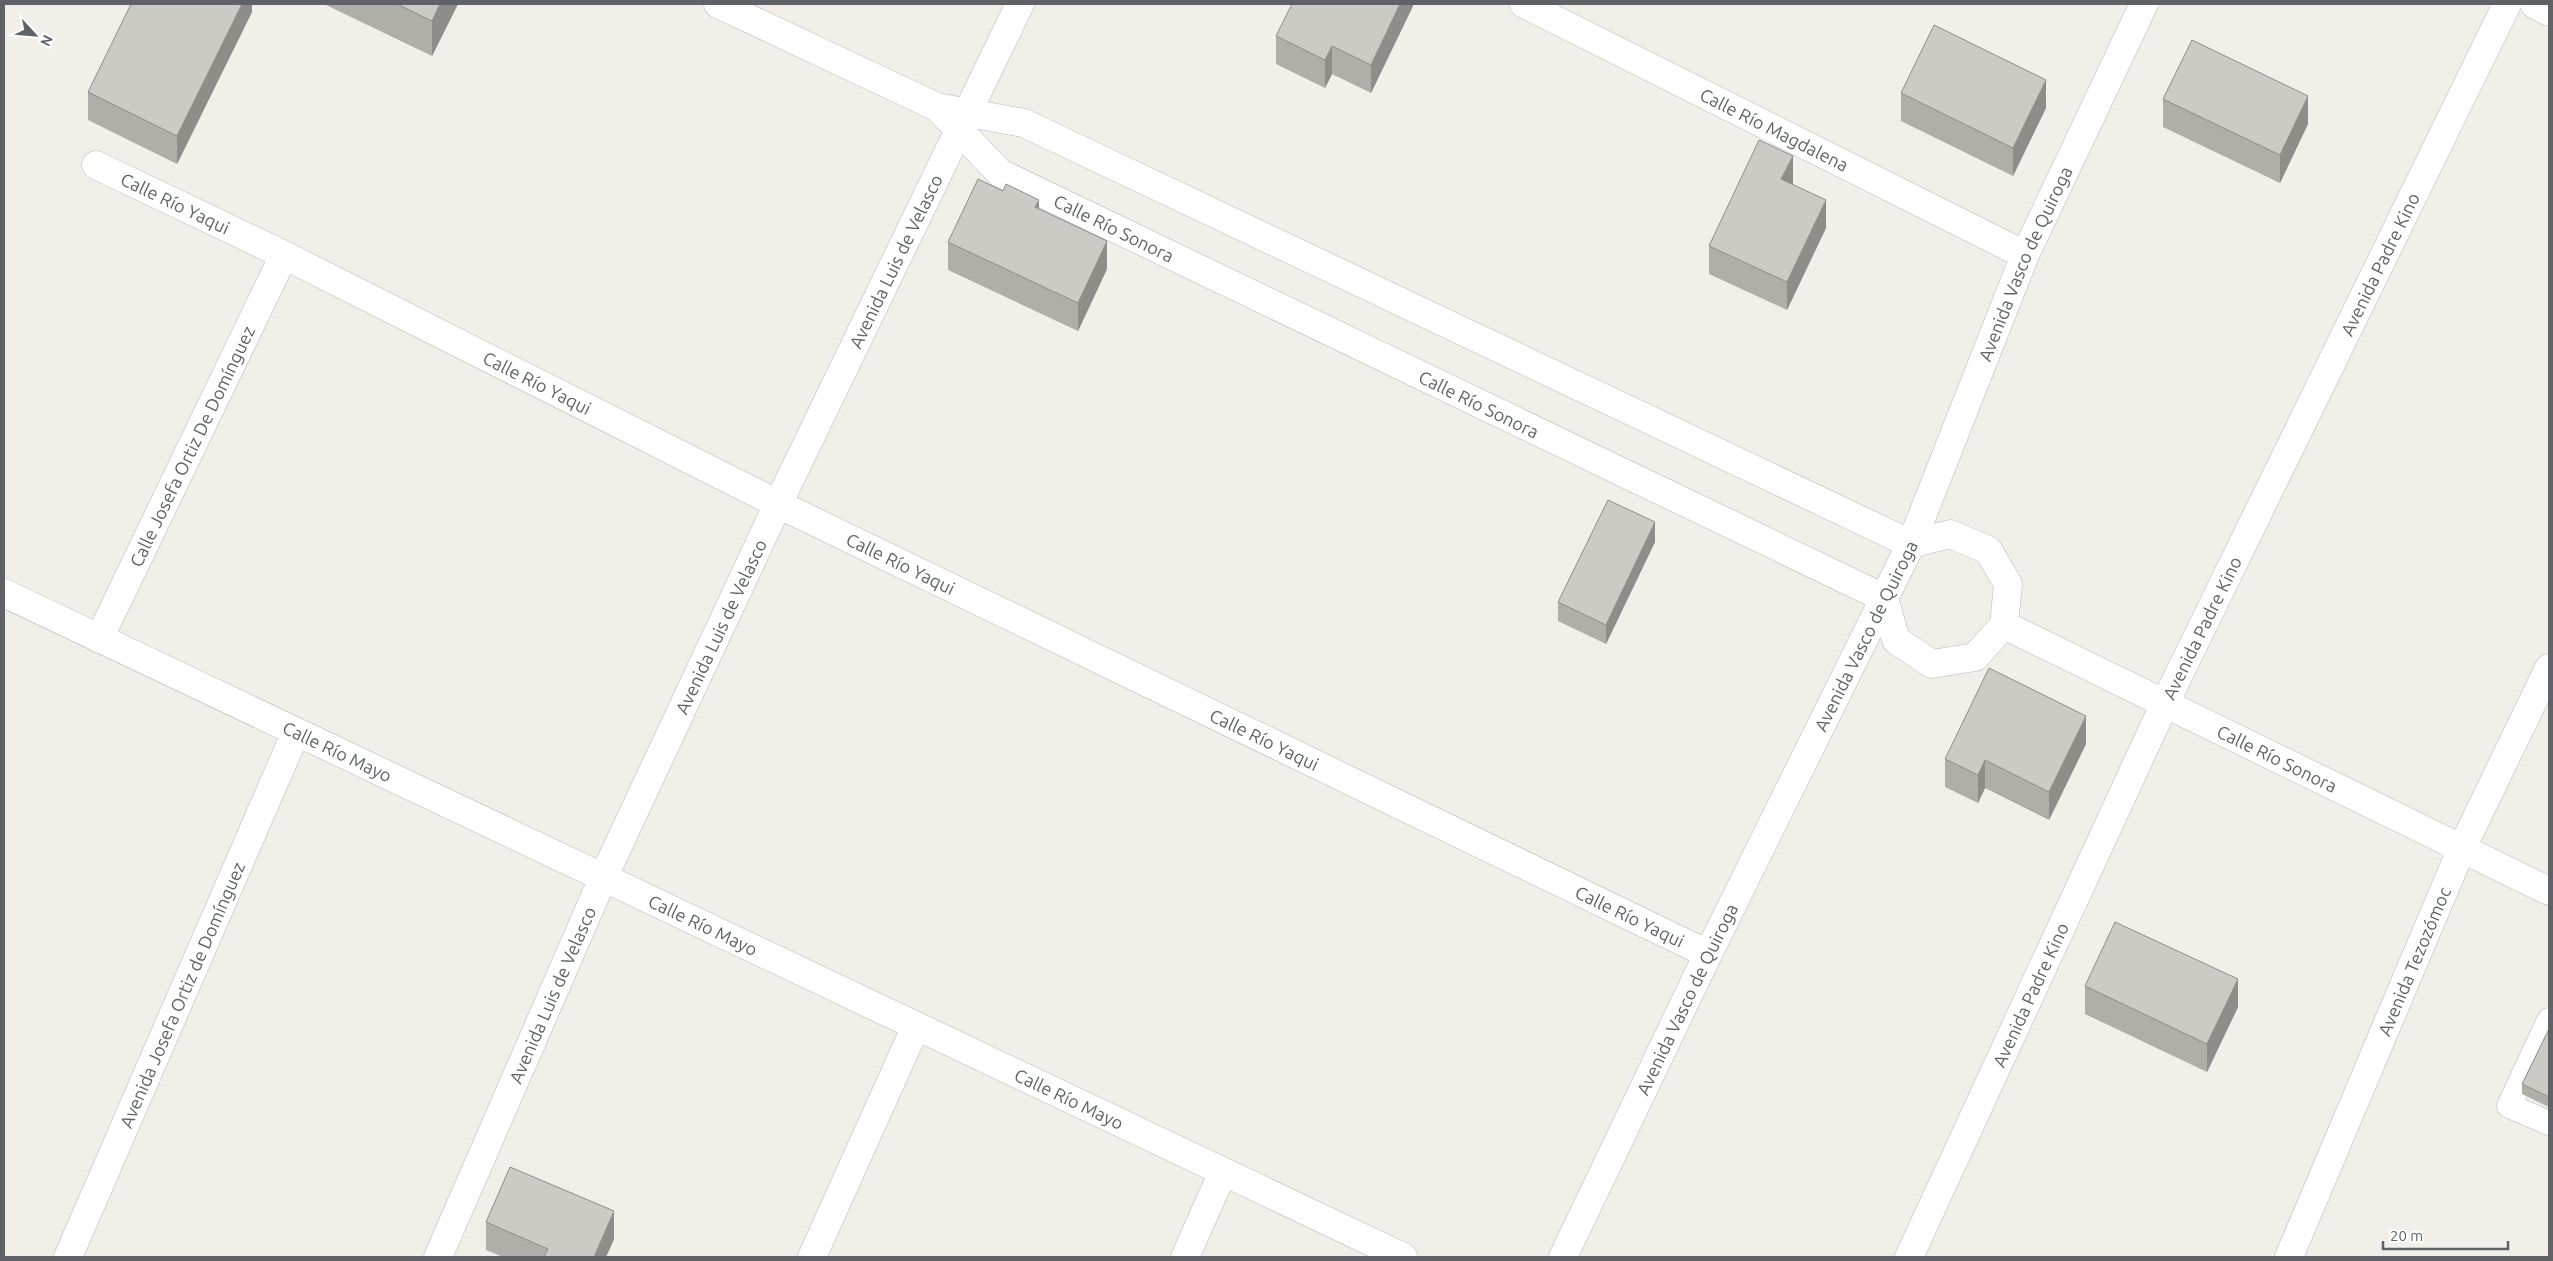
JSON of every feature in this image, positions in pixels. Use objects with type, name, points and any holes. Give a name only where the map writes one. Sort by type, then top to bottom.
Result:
[{"type":"street","points":[[718,4],[938,107],[962,121],[1024,123],[1911,544],[1950,534],[1988,550],[2008,584],[2004,625],[1975,657],[1932,664],[1896,640],[1884,598]]},
{"type":"street","name":"Avenida Luis de Velasco","points":[[438,1257],[603,878],[778,504],[1020,4]]},
{"type":"street","name":"Calle Río Magdalena","points":[[1524,4],[2025,255]]},
{"type":"street","name":"Avenida Vasco de Quiroga","points":[[1563,1257],[1708,954],[1911,544],[2025,255],[2144,4]]},
{"type":"street","name":"Avenida Padre Kino","points":[[1909,1257],[2165,703],[2507,4]]},
{"type":"street","points":[[2534,4],[2549,12]]},
{"type":"street","name":"Calle Río Sonora","points":[[962,121],[1000,173],[1884,598]]},
{"type":"street","name":"Calle Río Yaqui","points":[[96,165],[284,255],[778,504],[1708,954]]},
{"type":"street","name":"Calle Josefa Ortiz De Domínguez","points":[[99,640],[284,255]]},
{"type":"street","name":"Calle Río Mayo","points":[[4,593],[99,640],[1403,1257]]},
{"type":"street","name":"Calle Río Sonora","points":[[2004,625],[2461,850],[2549,891]]},
{"type":"street","name":"Avenida Tezozómoc","points":[[2289,1257],[2461,850],[2549,668]]},
{"type":"street","name":"Avenida Josefa Ortiz de Domínguez","points":[[68,1257],[296,732]]},
{"type":"street","points":[[812,1257],[916,1026]]},
{"type":"street","points":[[1185,1257],[1223,1172]]},
{"type":"lane","points":[[2549,1020],[2509,1106],[2549,1123]]},
{"type":"building","points":[[131,4],[242,4],[177,136],[88,92]]},
{"type":"building","points":[[397,4],[440,4],[432,21]]},
{"type":"building","points":[[1292,4],[1400,4],[1371,65],[1332,46],[1325,60],[1276,36]]},
{"type":"building","points":[[1934,25],[2046,80],[2013,148],[1901,93]]},
{"type":"building","points":[[2192,40],[2308,96],[2280,155],[2163,99]]},
{"type":"building","points":[[1759,140],[1793,156],[1781,179],[1826,200],[1787,282],[1709,246]]},
{"type":"building","points":[[978,179],[1003,191],[1006,184],[1039,200],[1035,207],[1107,241],[1078,303],[948,242]]},
{"type":"building","points":[[1608,500],[1655,522],[1606,625],[1558,602]]},
{"type":"building","points":[[1989,668],[2086,716],[2049,792],[1985,760],[1978,775],[1945,759]]},
{"type":"building","points":[[2115,922],[2238,979],[2207,1044],[2085,986]]},
{"type":"building","points":[[2549,1029],[2549,1097],[2522,1084]]},
{"type":"building","points":[[510,1167],[614,1211],[594,1257],[544,1257],[548,1249],[486,1222]]}]
